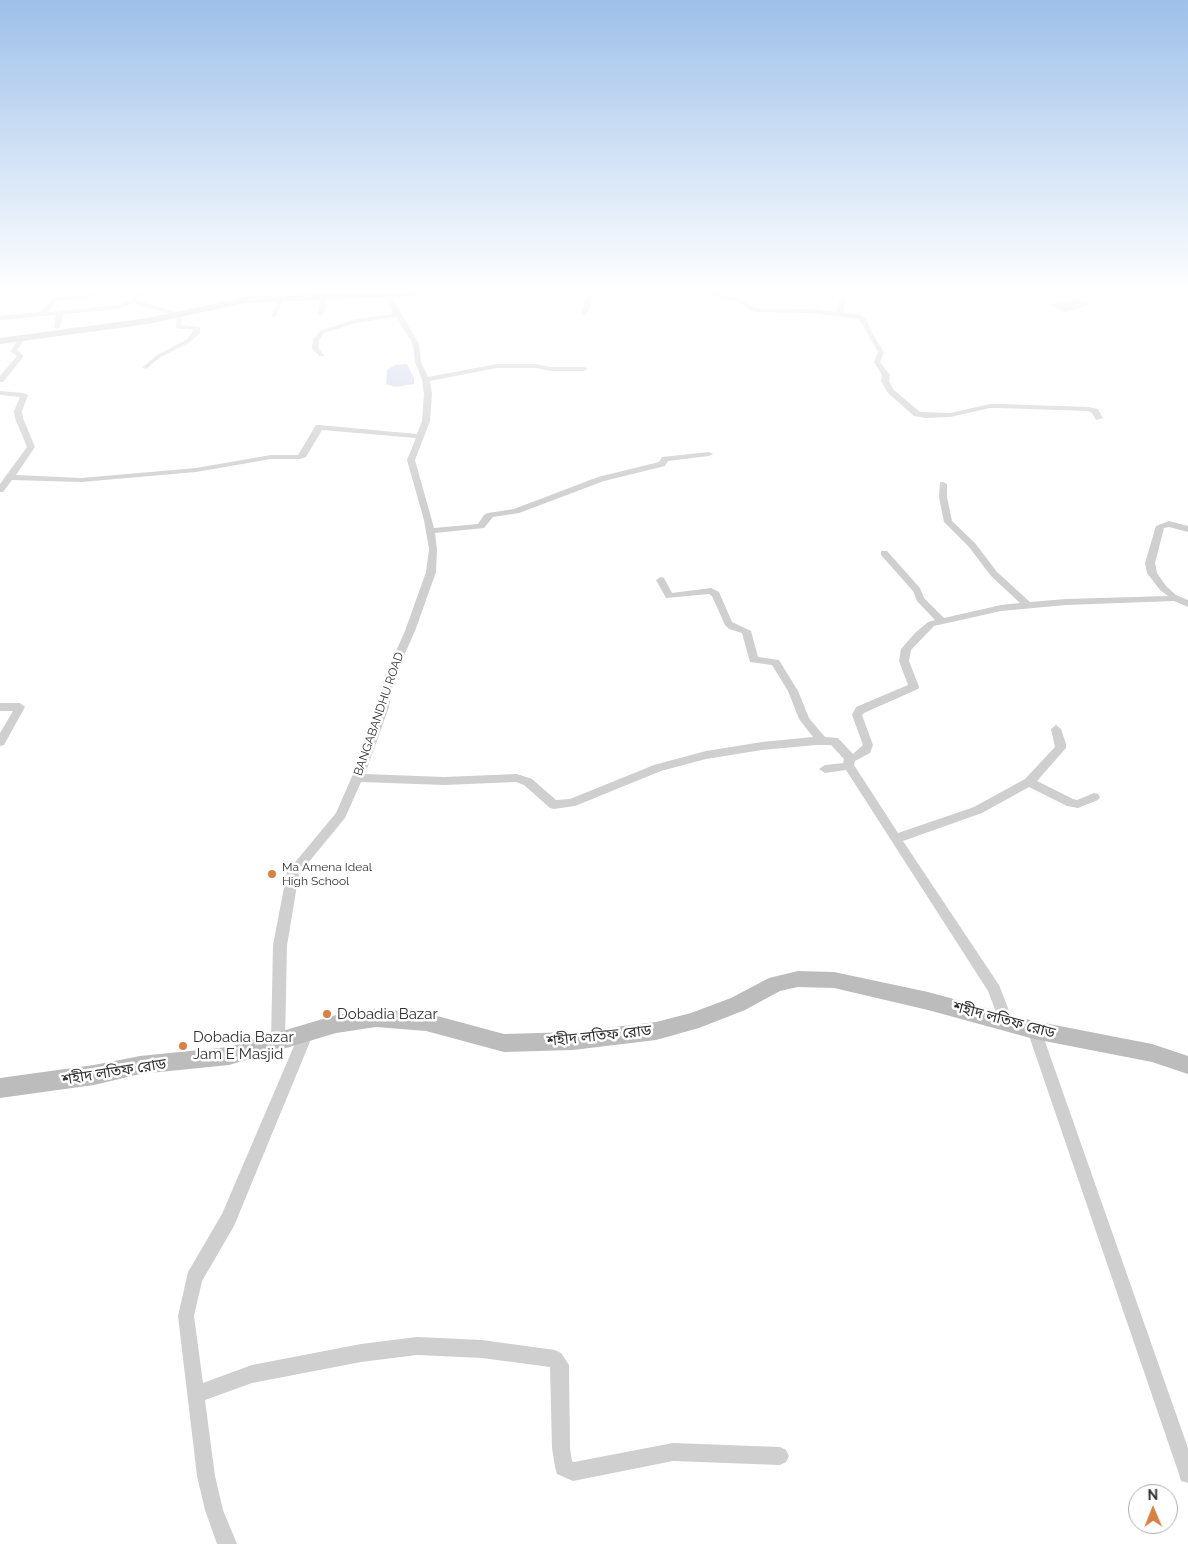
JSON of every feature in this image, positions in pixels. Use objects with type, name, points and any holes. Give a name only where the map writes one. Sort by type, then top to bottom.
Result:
[{"type":"street","points":[[0,380],[13,365]]},
{"type":"street","name":"BANGABANDHU ROAD","points":[[278,1042],[280,945],[293,872],[341,815],[384,707],[389,678],[410,631],[431,572],[433,549],[430,531],[412,460],[419,436],[426,421],[428,406],[426,380],[419,365]]},
{"type":"street","points":[[879,365],[886,375],[885,381],[891,391],[917,414],[925,416],[950,415],[990,406],[1000,406],[1089,409],[1095,411],[1099,418]]},
{"type":"street","points":[[426,380],[497,366],[584,369]]},
{"type":"street","points":[[0,393],[24,395],[18,410],[19,418],[31,447],[0,490]]},
{"type":"street","points":[[0,478],[80,480],[196,470],[271,457],[300,457],[309,446],[319,427],[419,436]]},
{"type":"street","points":[[430,531],[481,526],[487,517],[516,510],[601,478],[662,464],[664,459],[710,454]]},
{"type":"street","points":[[943,484],[943,497],[948,522],[972,545],[994,574],[1028,606]]},
{"type":"street","points":[[1188,529],[1169,524],[1160,526],[1150,563],[1152,574],[1163,588],[1173,597],[1188,604]]},
{"type":"street","points":[[884,553],[917,590],[920,598],[940,620]]},
{"type":"street","points":[[661,580],[669,596],[711,592],[716,594],[728,623],[732,627],[746,631],[754,660],[775,662],[794,691],[804,719],[822,741]]},
{"type":"street","points":[[825,769],[850,762],[866,750],[868,745],[857,715],[860,710],[914,687],[904,661],[906,649],[931,624],[940,620],[1001,608],[1066,602],[1156,600],[1173,597]]},
{"type":"street","points":[[0,707],[20,707],[0,742]]},
{"type":"street","points":[[898,838],[978,810],[1029,782],[1060,748],[1062,744],[1056,729]]},
{"type":"street","points":[[356,778],[444,781],[517,778],[528,782],[554,805],[571,803],[658,768],[706,755],[762,746],[822,741],[834,742],[850,762],[898,838],[905,854],[994,989],[1006,1021]]},
{"type":"street","points":[[1029,782],[1071,803],[1078,804],[1094,797]]},
{"type":"street","name":"শহীদ লতিফ রোড","points":[[0,1088],[94,1075],[140,1065],[229,1056],[336,1024],[376,1018],[426,1022],[504,1043],[573,1041],[656,1031],[692,1022],[738,1004],[776,984],[798,979],[834,980],[957,1007],[1034,1030],[1152,1053],[1188,1065]]},
{"type":"street","points":[[1034,1030],[1188,1474]]},
{"type":"street","points":[[227,1544],[214,1510],[206,1476],[186,1316],[194,1278],[228,1220],[307,1032]]},
{"type":"street","points":[[196,1394],[252,1374],[361,1353],[417,1346],[482,1349],[555,1359],[560,1366],[561,1448],[564,1468],[573,1472],[673,1452],[780,1456]]},
{"type":"water","points":[[395,365],[408,365],[414,378],[414,384],[395,387],[386,384],[387,370]]},
{"type":"place","name":"Ma Amena Ideal High School","points":[[272,874]]},
{"type":"place","name":"Dobadia Bazar","points":[[327,1014]]},
{"type":"place","name":"Dobadia Bazar Jam E Masjid","points":[[183,1046]]}]
